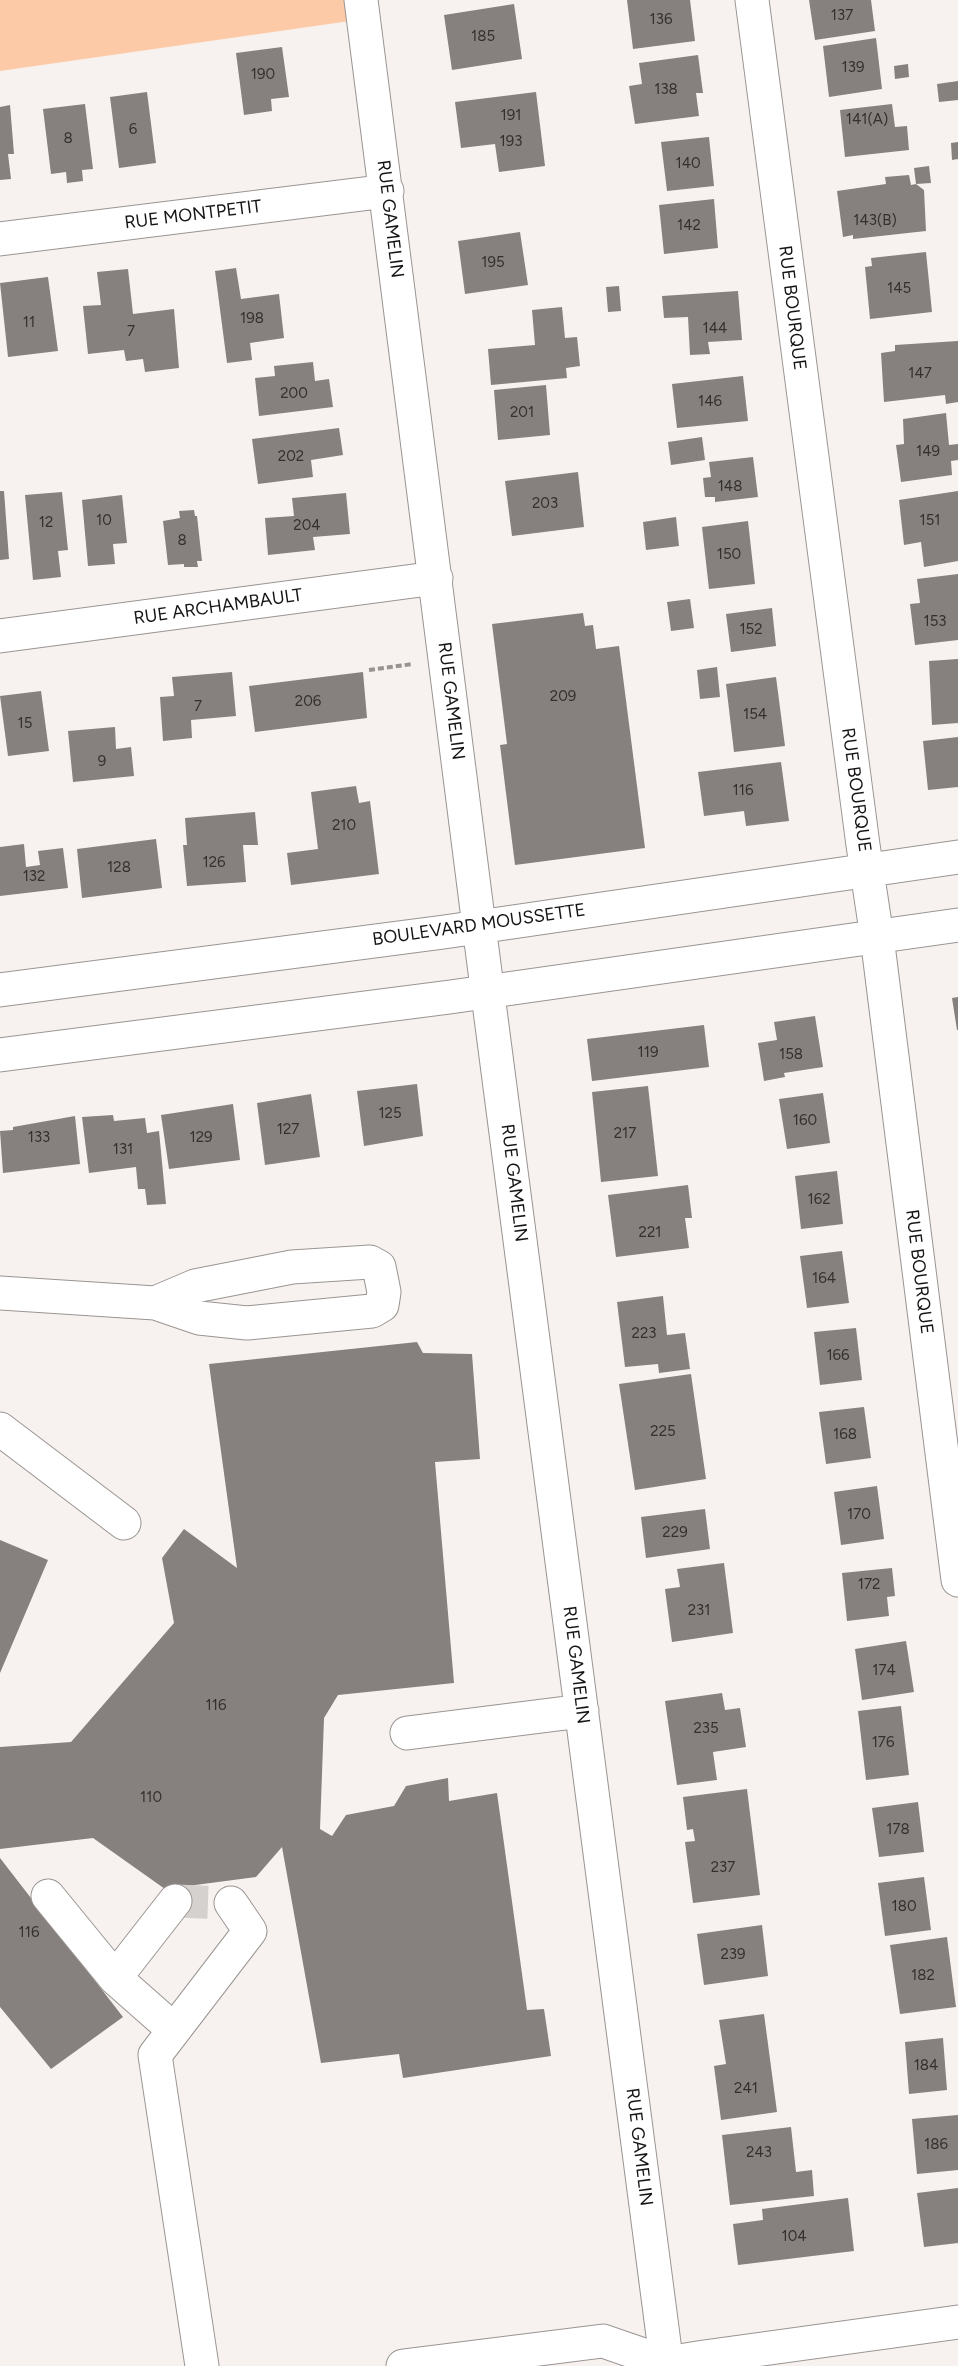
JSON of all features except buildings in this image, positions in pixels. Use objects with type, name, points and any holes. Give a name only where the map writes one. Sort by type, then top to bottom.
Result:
[{"type":"street","name":"RUE GAMELIN","points":[[361,0],[666,2365]]},
{"type":"street","name":"RUE BOURQUE","points":[[752,0],[877,937],[958,1580]]},
{"type":"street","name":"RUE MONTPETIT","points":[[0,239],[387,190]]},
{"type":"street","name":"RUE ARCHAMBAULT","points":[[0,636],[436,579]]},
{"type":"street","name":"BOULEVARD MOUSSETTE","points":[[0,990],[479,926],[958,857]]},
{"type":"street","points":[[0,1055],[488,992],[958,925]]},
{"type":"street","points":[[0,1293],[155,1303],[200,1318],[247,1323],[372,1311],[382,1305],[384,1292],[379,1267],[370,1262],[292,1267],[195,1286],[155,1303]]},
{"type":"street","points":[[0,1429],[124,1522]]},
{"type":"street","points":[[407,1733],[582,1711]]},
{"type":"street","points":[[48,1896],[115,1978],[174,2030]]},
{"type":"street","points":[[115,1978],[176,1901]]},
{"type":"street","points":[[202,2366],[154,2055],[250,1931],[231,1903]]},
{"type":"street","points":[[403,2366],[603,2341],[666,2365],[958,2322]]},
{"type":"path","points":[[369,670],[422,663]]},
{"type":"shaded area","points":[[0,0],[361,0],[364,19],[0,71]]},
{"type":"tunnel","points":[[175,1901],[231,1903]]}]
